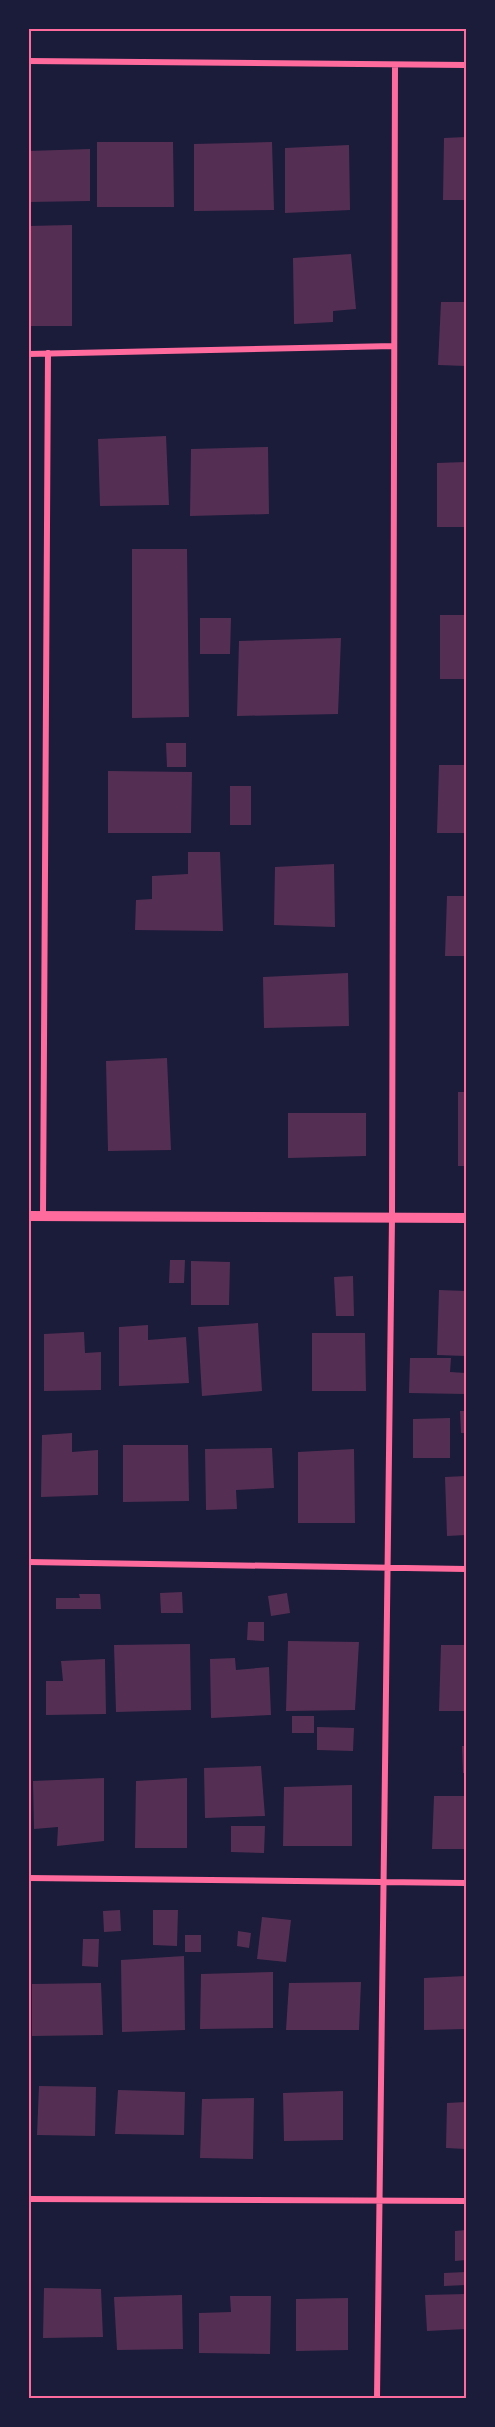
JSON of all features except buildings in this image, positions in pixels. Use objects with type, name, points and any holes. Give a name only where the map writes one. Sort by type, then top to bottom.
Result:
[{"type":"street","points":[[28,61],[466,65]]},
{"type":"street","points":[[377,2398],[392,1218],[395,65]]},
{"type":"street","points":[[28,354],[394,346]]},
{"type":"street","points":[[43,1216],[48,353]]},
{"type":"street","points":[[28,1216],[466,1218]]},
{"type":"street","points":[[28,1562],[466,1569]]},
{"type":"street","points":[[28,1878],[466,1883]]},
{"type":"street","points":[[28,2199],[466,2201]]}]
